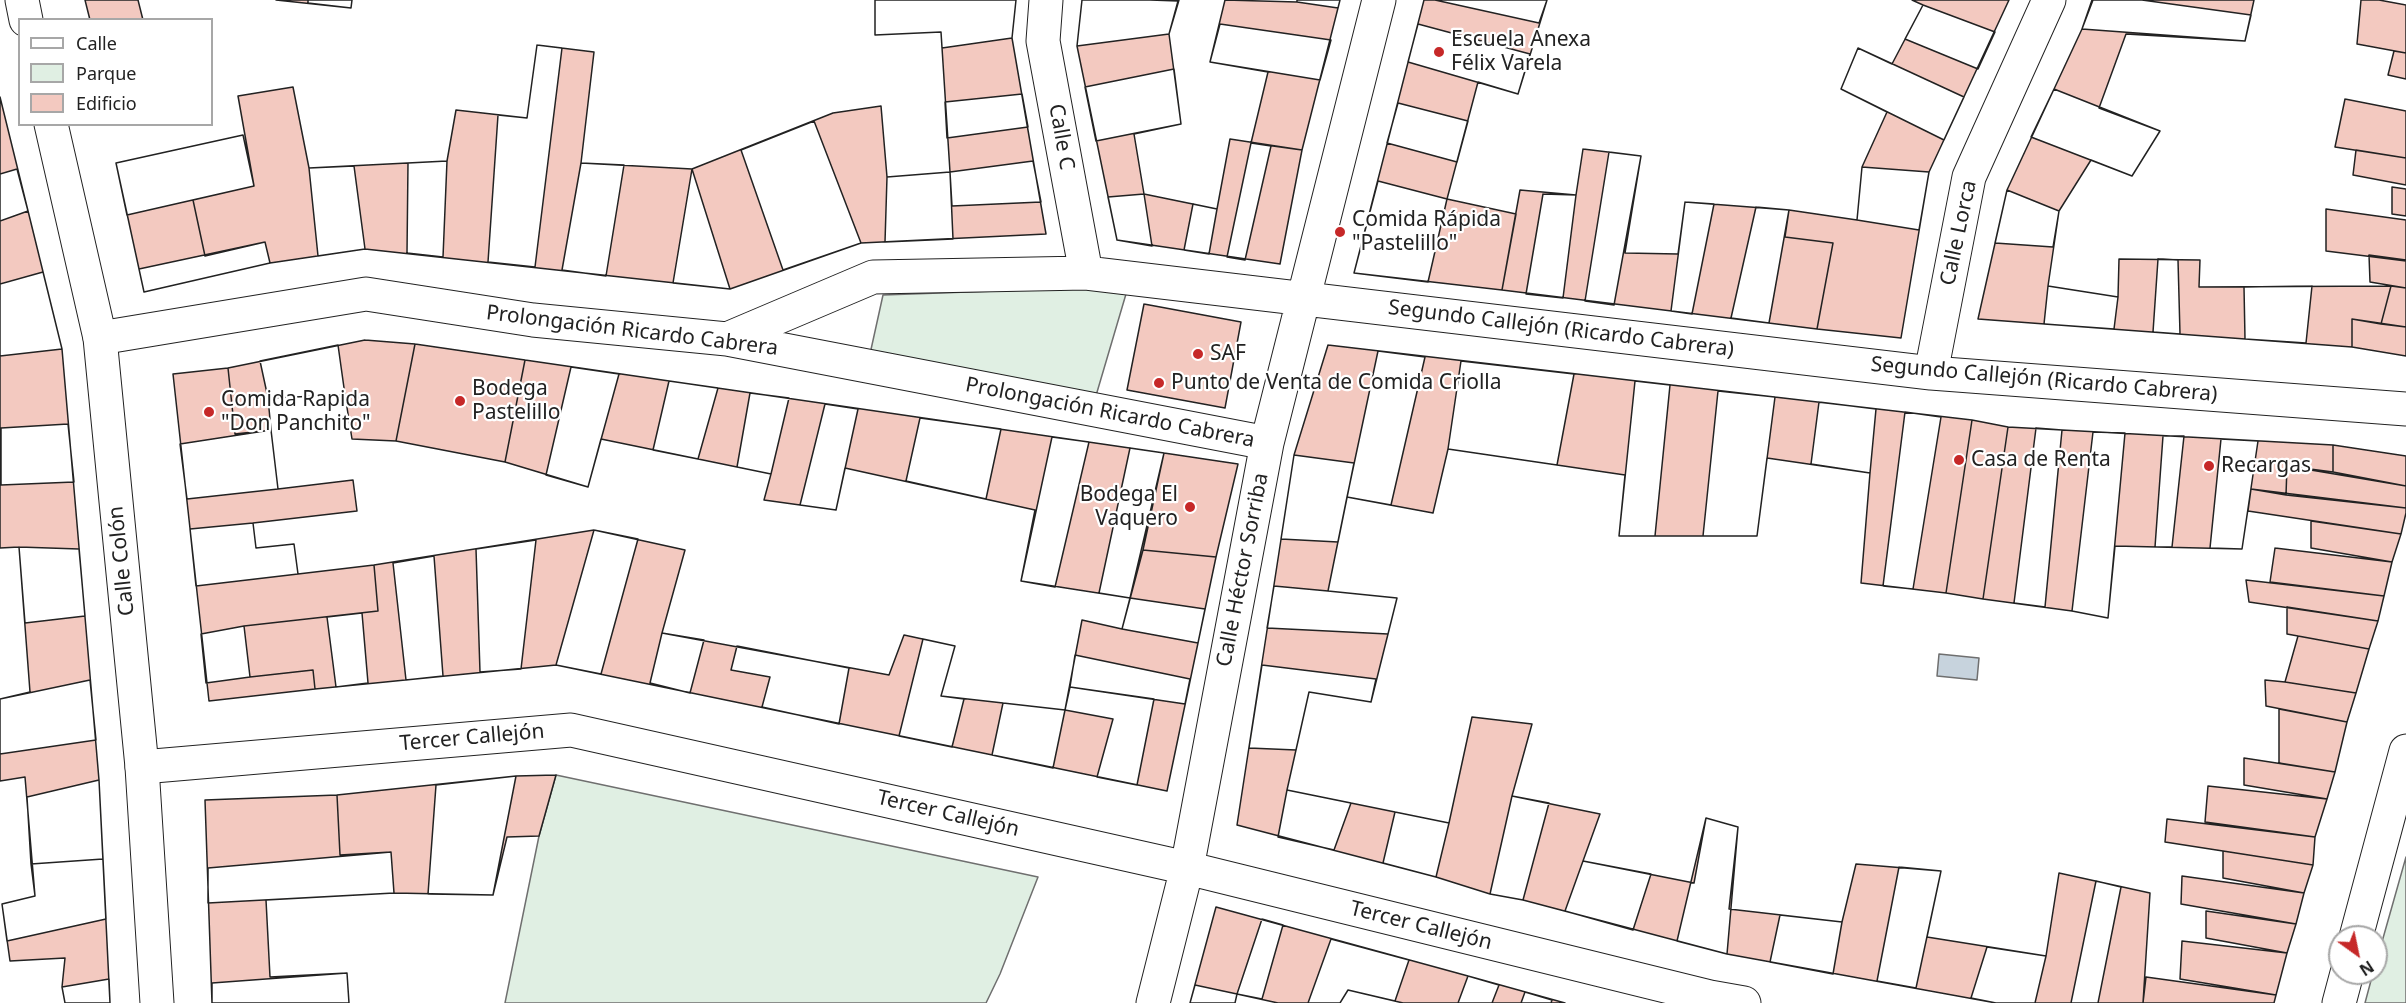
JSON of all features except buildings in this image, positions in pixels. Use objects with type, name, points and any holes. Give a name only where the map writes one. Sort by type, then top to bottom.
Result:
[{"type":"street","points":[[22,0],[26,18]]},
{"type":"street","name":"Calle C","points":[[1046,0],[1043,41],[1086,273]]},
{"type":"street","name":"Calle Héctor Sorriba","points":[[1153,1003],[1187,868],[1267,443],[1379,0]]},
{"type":"street","name":"Calle Lorca","points":[[1931,373],[1969,177],[2049,0]]},
{"type":"street","name":"Calle Colón","points":[[51,126],[100,338],[142,767],[157,1003]]},
{"type":"street","name":"Segundo Callejón (Ricardo Cabrera)","points":[[727,339],[873,278],[1086,273],[1931,373],[2406,409]]},
{"type":"street","name":"Prolongación Ricardo Cabrera","points":[[100,338],[366,294],[533,320],[727,339],[1267,443]]},
{"type":"street","name":"Tercer Callejón","points":[[142,767],[571,730],[1187,868],[1709,1000],[1743,1003]]},
{"type":"street","points":[[2359,925],[2406,751]]},
{"type":"street","points":[[2339,1003],[2344,985]]},
{"type":"green space","points":[[1082,288],[1126,294],[1095,399],[870,354],[883,295]]},
{"type":"green space","points":[[556,775],[1038,877],[1000,974],[986,1003],[505,1003],[539,836]]},
{"type":"green space","points":[[2406,857],[2406,1003],[2365,1003],[2370,985],[2388,985],[2387,925]]},
{"type":"shaded area","points":[[1939,654],[1979,658],[1977,680],[1937,676]]},
{"type":"place","name":"Escuela Anexa Félix Varela","points":[[1439,52]]},
{"type":"place","name":"Comida Rápida \"Pastelillo\"","points":[[1340,232]]},
{"type":"place","name":"SAF","points":[[1198,354]]},
{"type":"place","name":"Punto de Venta de Comida Criolla","points":[[1159,383]]},
{"type":"place","name":"Bodega Pastelillo","points":[[460,401]]},
{"type":"place","name":"Comida Rapida \"Don Panchito\"","points":[[209,412]]},
{"type":"place","name":"Casa de Renta","points":[[1959,460]]},
{"type":"place","name":"Recargas","points":[[2209,466]]},
{"type":"place","name":"Bodega El Vaquero","points":[[1190,507]]}]
